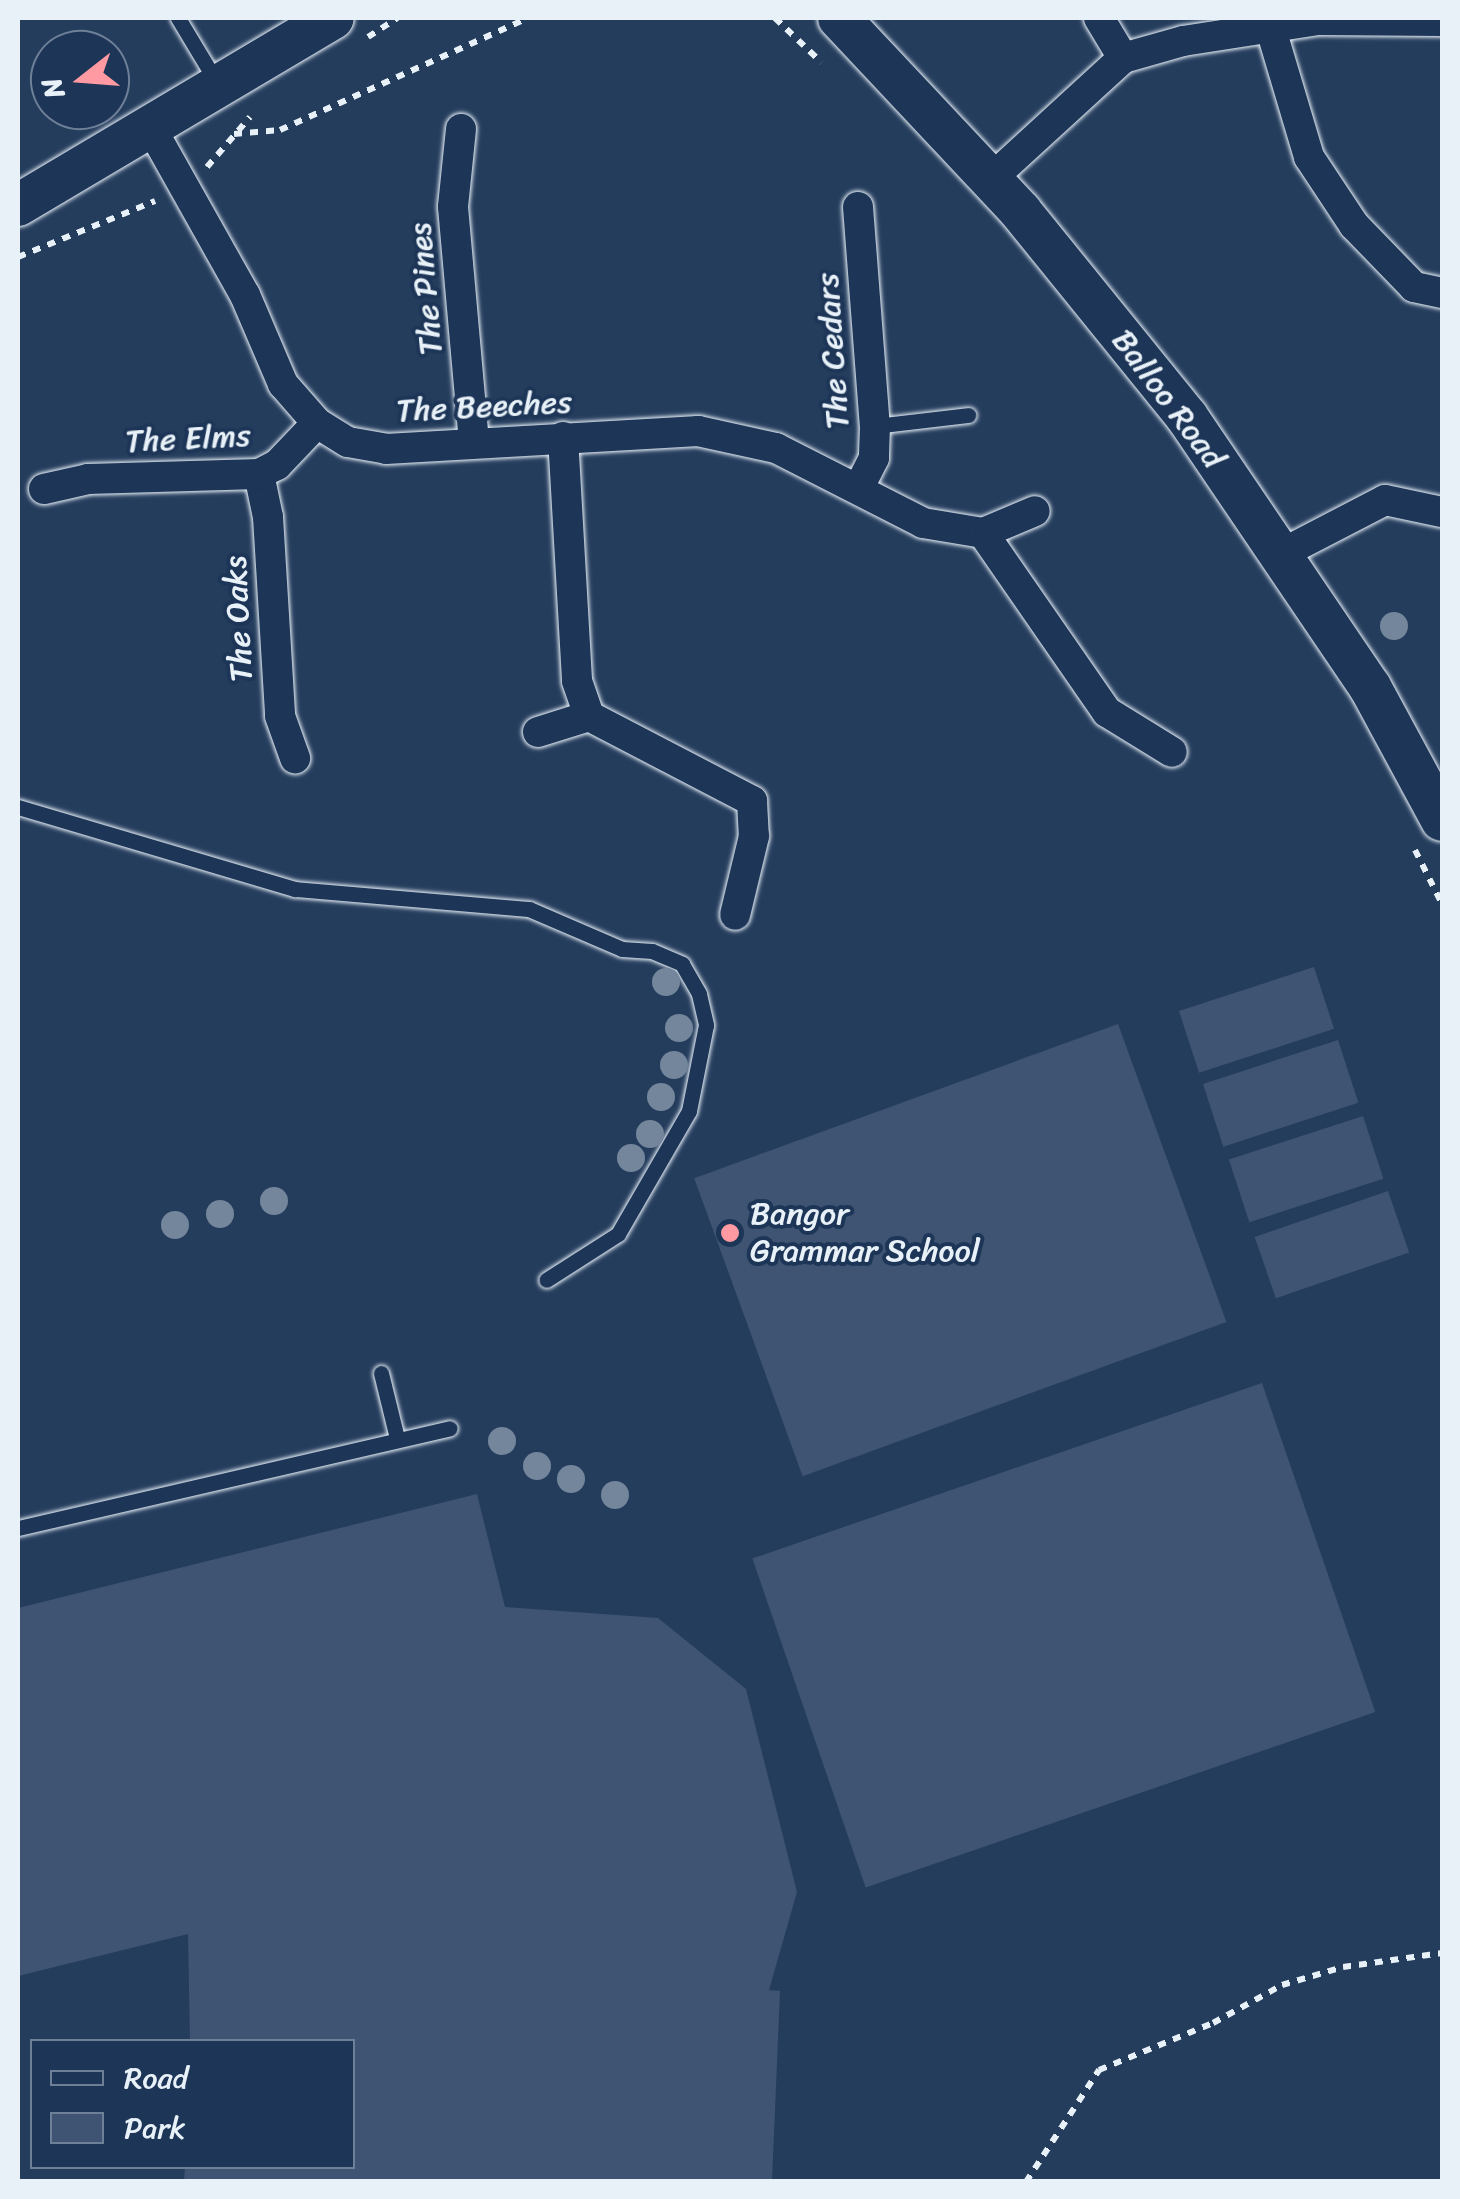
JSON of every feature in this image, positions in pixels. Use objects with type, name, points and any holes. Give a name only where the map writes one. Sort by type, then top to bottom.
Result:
[{"type":"street","name":"Balloo Road","points":[[839,18],[991,179],[1187,417],[1370,687],[1425,828]]},
{"type":"street","points":[[1099,18],[1124,58]]},
{"type":"street","points":[[991,179],[1124,58],[1270,26],[1318,20],[1442,21]]},
{"type":"street","points":[[1270,26],[1308,157],[1354,225],[1414,287],[1442,293]]},
{"type":"street","points":[[18,205],[219,86],[349,28]]},
{"type":"street","name":"The Beeches","points":[[150,126],[186,186],[283,384],[317,423],[348,442],[386,449],[698,431],[776,448],[923,523],[984,533]]},
{"type":"street","name":"The Pines","points":[[461,130],[453,207],[474,442]]},
{"type":"street","name":"The Cedars","points":[[858,207],[875,426],[874,458],[859,488]]},
{"type":"street","name":"The Elms","points":[[44,490],[88,479],[259,474],[277,465],[317,423]]},
{"type":"street","points":[[562,437],[577,681],[589,716],[752,801],[754,836],[735,915]]},
{"type":"street","name":"The Oaks","points":[[259,474],[268,517],[280,716],[295,758]]},
{"type":"street","points":[[1281,554],[1385,500],[1442,512]]},
{"type":"street","points":[[1035,511],[984,533],[1107,712],[1172,752]]},
{"type":"street","points":[[538,732],[589,716]]},
{"type":"lane","points":[[178,18],[219,86]]},
{"type":"lane","points":[[875,426],[968,415]]},
{"type":"lane","points":[[18,806],[296,889],[529,909],[611,945],[682,964],[700,994],[706,1026],[689,1110],[618,1234],[546,1280]]},
{"type":"lane","points":[[381,1373],[397,1438]]},
{"type":"lane","points":[[18,1528],[450,1428]]},
{"type":"path","points":[[349,28],[397,18]]},
{"type":"path","points":[[233,134],[280,130],[528,18]]},
{"type":"path","points":[[775,18],[826,67]]},
{"type":"path","points":[[18,257],[186,186],[253,114]]},
{"type":"path","points":[[1425,828],[1442,904]]},
{"type":"path","points":[[1026,2182],[1099,2070],[1282,1985],[1343,1967],[1442,1954]]},
{"type":"green space","points":[[1314,967],[1334,1029],[1199,1073],[1179,1011]]},
{"type":"green space","points":[[1118,1024],[1226,1322],[803,1476],[694,1178]]},
{"type":"green space","points":[[1338,1040],[1358,1103],[1223,1147],[1203,1084]]},
{"type":"green space","points":[[1363,1116],[1383,1179],[1249,1222],[1229,1160]]},
{"type":"green space","points":[[1388,1191],[1409,1252],[1276,1298],[1255,1237]]},
{"type":"green space","points":[[1262,1383],[1375,1712],[866,1888],[752,1558]]},
{"type":"green space","points":[[477,1494],[505,1607],[658,1618],[746,1689],[797,1892],[769,1990],[780,1991],[772,2181],[184,2181],[185,2169],[355,2169],[355,2039],[190,2039],[188,1934],[18,1976],[18,1608]]},
{"type":"place","name":"Bangor Grammar School","points":[[730,1233]]}]
